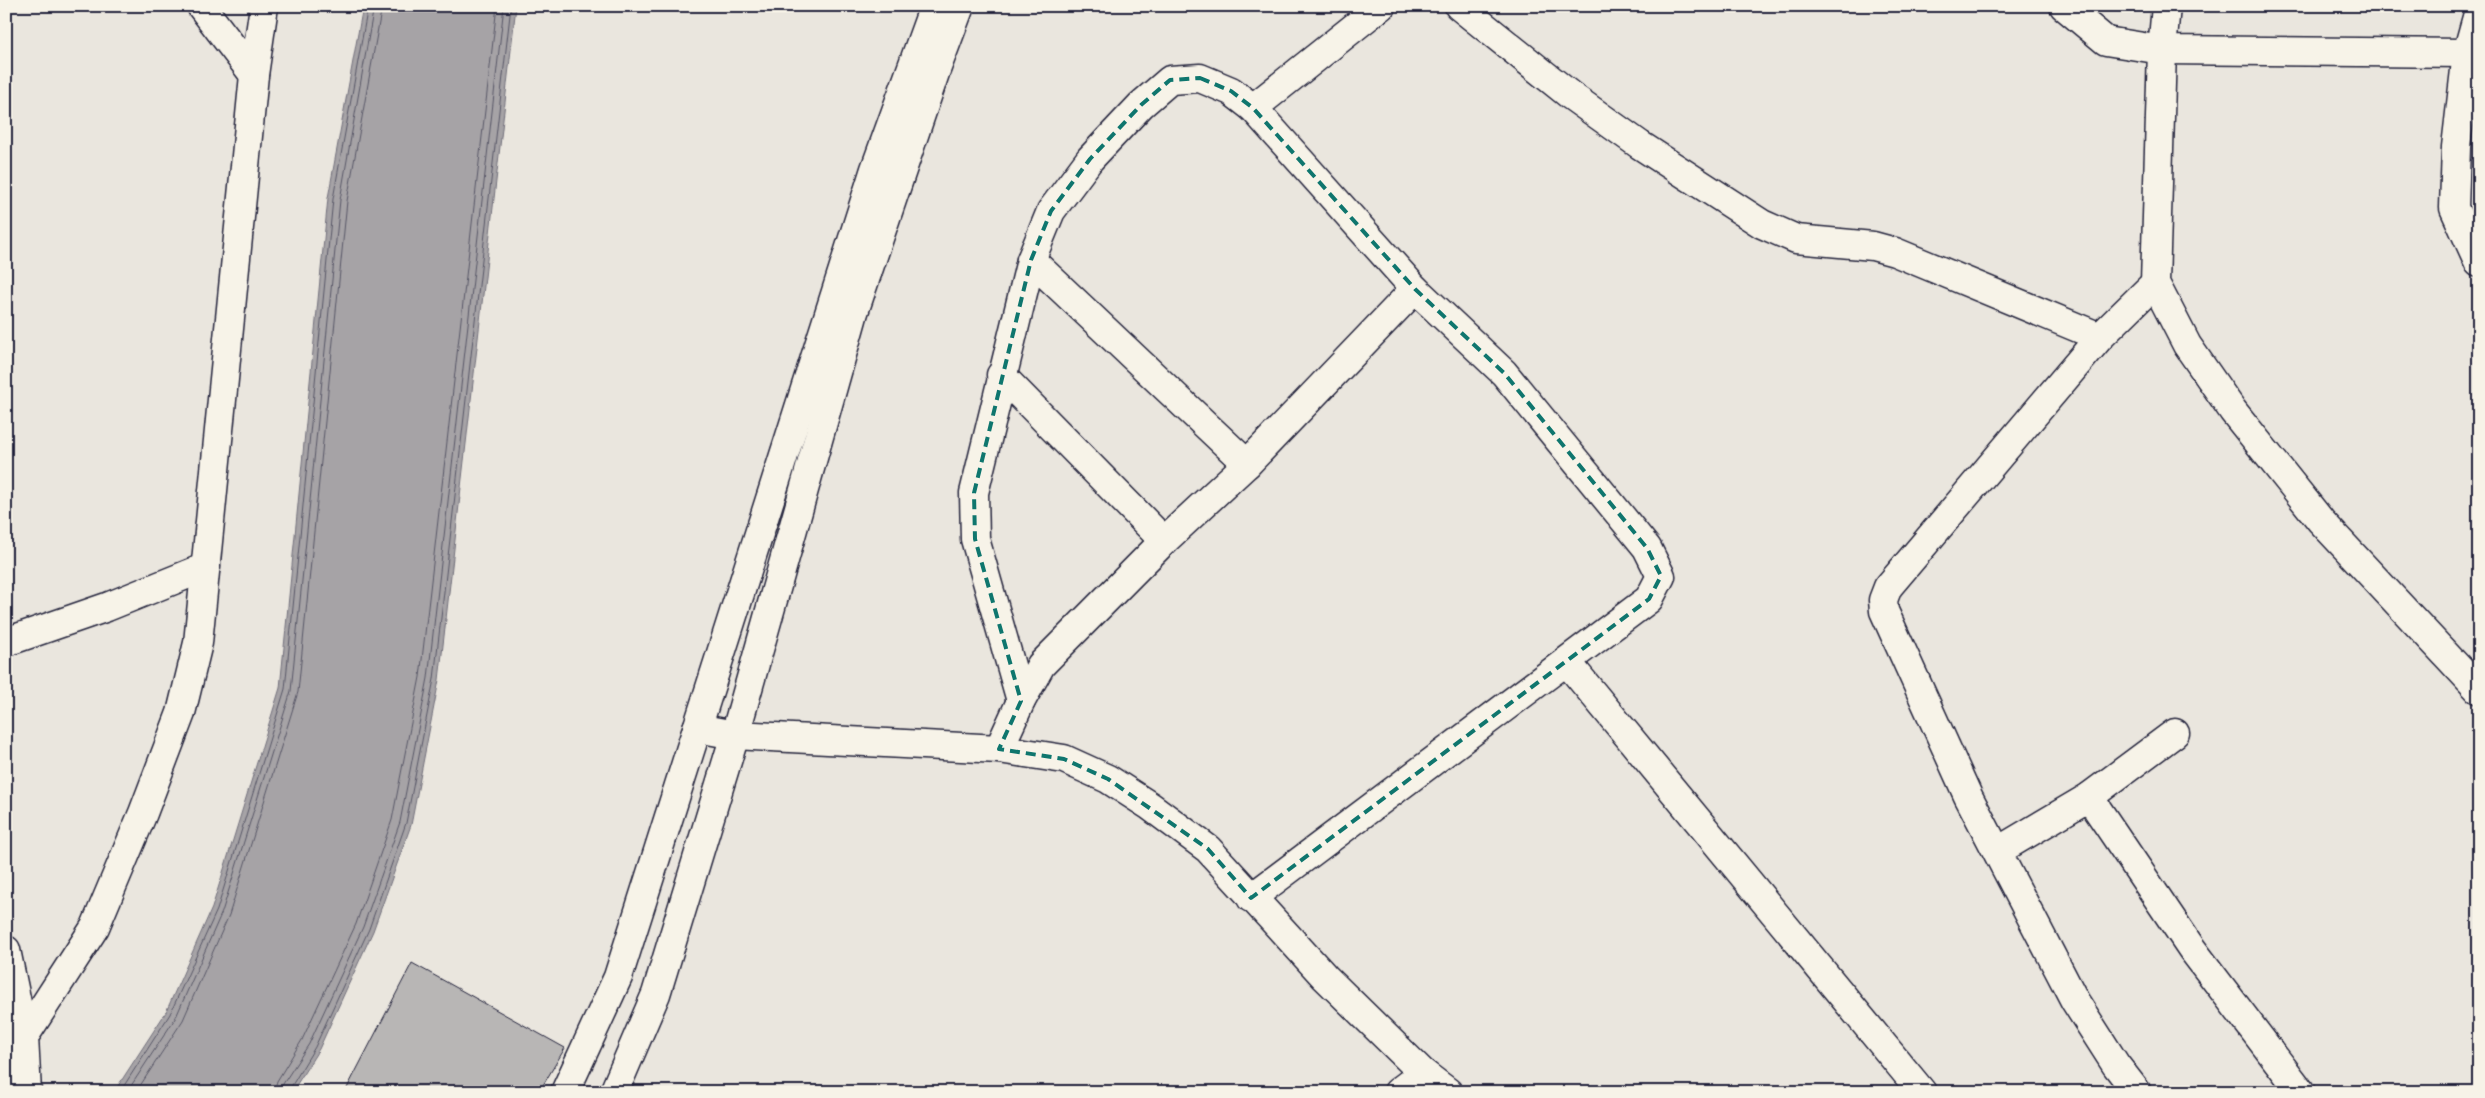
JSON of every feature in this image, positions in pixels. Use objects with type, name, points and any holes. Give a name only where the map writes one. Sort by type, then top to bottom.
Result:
[{"type":"street","points":[[201,6],[254,75]]},
{"type":"street","points":[[15,1039],[95,926],[143,813],[181,712],[198,643],[254,75],[264,6]]},
{"type":"street","points":[[565,1092],[618,977],[875,169],[934,6]]},
{"type":"street","points":[[614,1092],[656,994],[735,735],[854,312],[936,70],[960,6]]},
{"type":"street","points":[[1253,108],[1381,6]]},
{"type":"street","points":[[1459,6],[1570,95],[1640,145],[1762,224],[1796,239],[1873,246],[1895,252],[2100,337]]},
{"type":"street","points":[[2064,6],[2106,41],[2162,50],[2467,53]]},
{"type":"street","points":[[2166,6],[2162,50],[2155,284],[2186,345],[2233,411],[2321,521],[2479,690]]},
{"type":"street","points":[[2479,10],[2467,53],[2456,147],[2454,208],[2479,263]]},
{"type":"street","points":[[1021,701],[975,539],[974,493],[1030,260],[1051,211],[1090,158],[1141,105],[1170,80],[1200,78],[1231,91],[1253,108],[1415,289],[1504,373],[1647,548],[1661,576],[1649,599],[1251,898]]},
{"type":"street","points":[[1030,260],[1247,464]]},
{"type":"street","points":[[2137,1092],[2116,1065],[2075,1001],[1968,796],[1884,611],[1884,600],[1888,587],[2100,337],[2155,284]]},
{"type":"street","points":[[1000,749],[1021,701],[1041,665],[1164,541],[1247,464],[1415,289]]},
{"type":"street","points":[[1002,374],[1164,541]]},
{"type":"street","points":[[6,642],[107,608],[206,566]]},
{"type":"street","points":[[1567,662],[1922,1092]]},
{"type":"street","points":[[697,728],[735,735],[1000,749],[1064,759],[1108,779],[1150,806],[1208,849],[1251,898],[1325,976],[1423,1073],[1448,1092]]},
{"type":"street","points":[[1998,851],[2089,797],[2175,732]]},
{"type":"street","points":[[2089,797],[2192,949],[2301,1092]]},
{"type":"street","points":[[6,950],[15,1039],[27,1092]]},
{"type":"street","points":[[1398,1092],[1423,1073]]},
{"type":"highlighted area","points":[[1200,78],[1231,91],[1253,108],[1415,289],[1504,373],[1647,548],[1661,576],[1649,599],[1251,898],[1208,849],[1108,779],[1064,759],[999,749],[1021,701],[975,539],[974,493],[1031,260],[1051,211],[1090,159],[1141,105],[1170,80]]},
{"type":"water","points":[[363,6],[516,6],[439,680],[411,825],[373,931],[319,1049],[292,1092],[114,1092],[166,1012],[212,908],[280,688],[328,198]]},
{"type":"building","points":[[412,963],[565,1048],[539,1092],[345,1092]]}]
